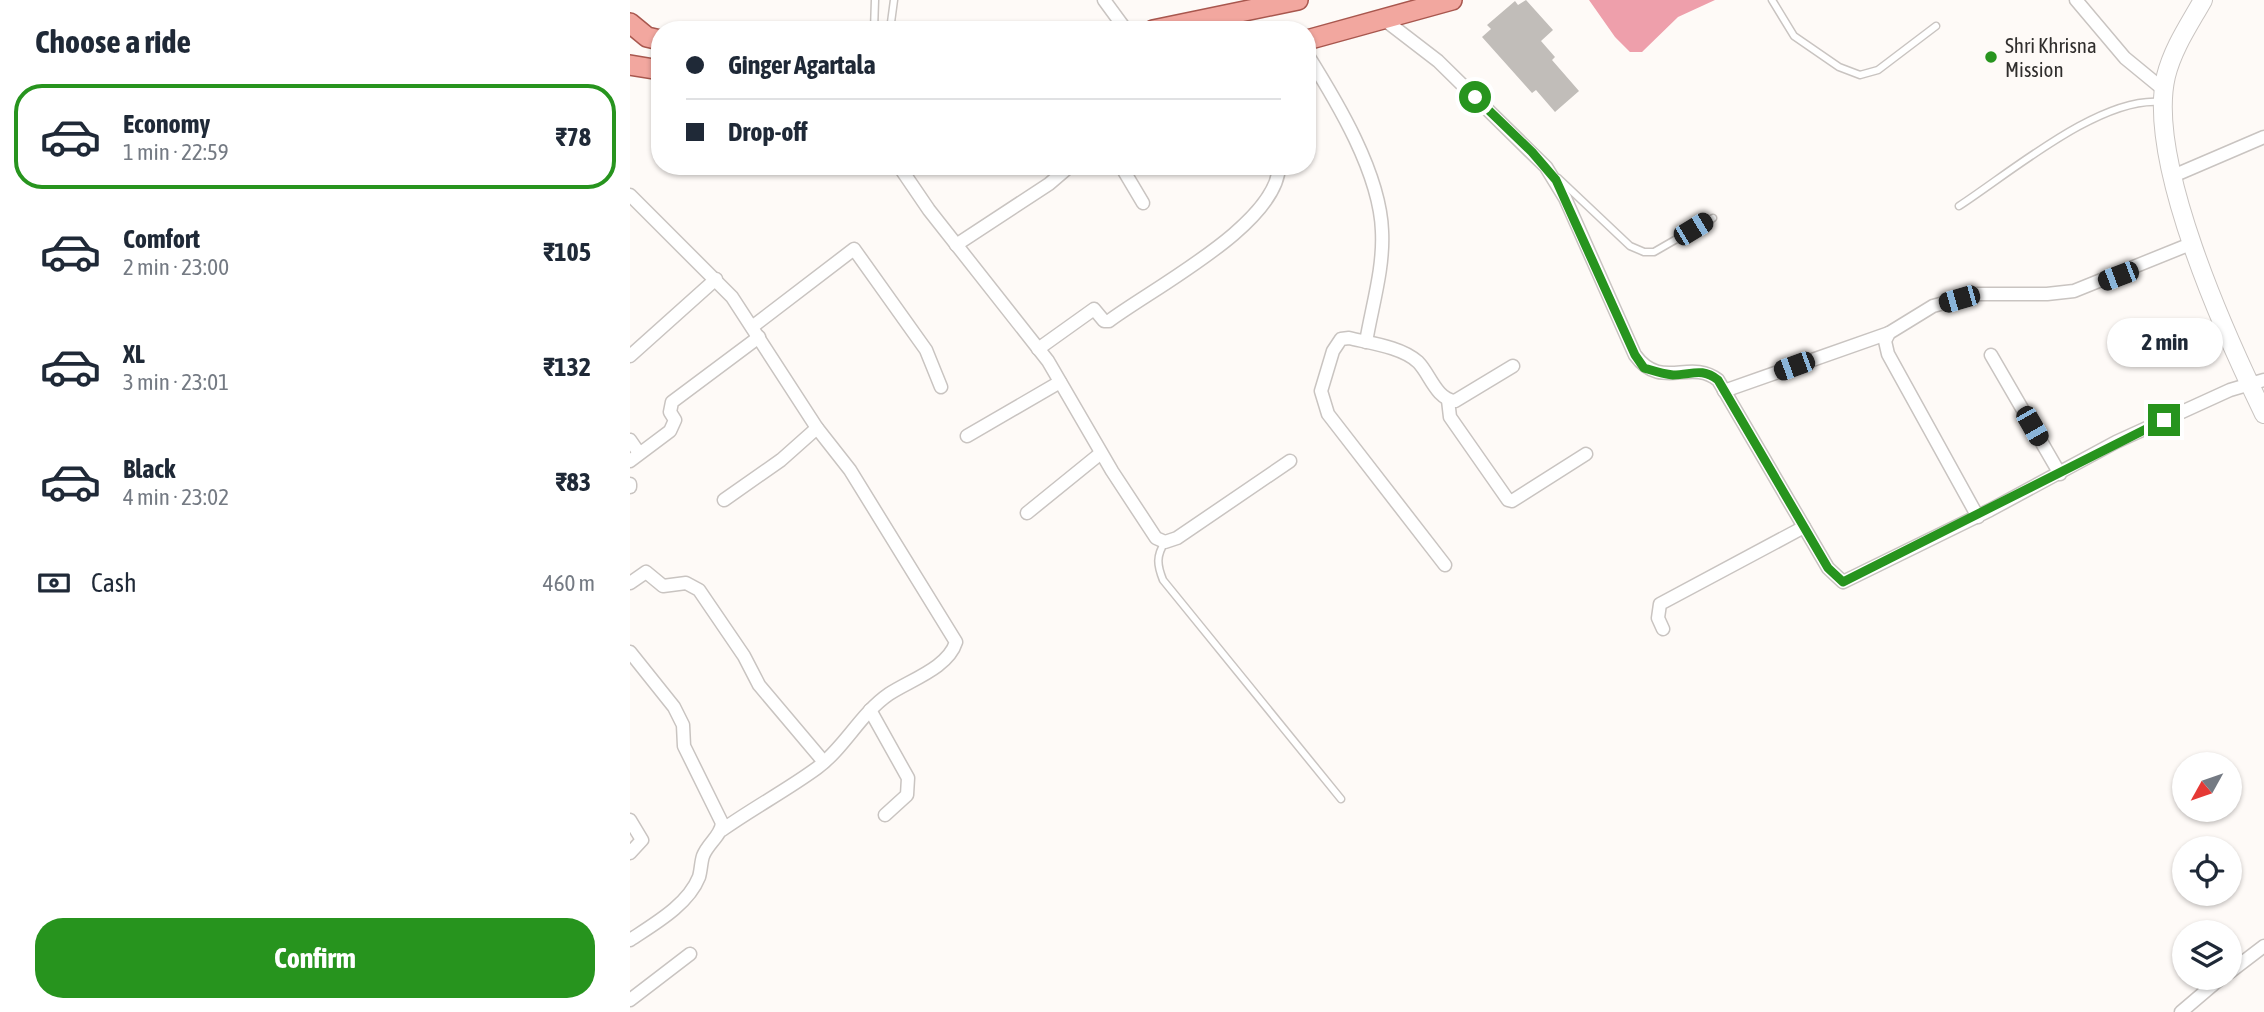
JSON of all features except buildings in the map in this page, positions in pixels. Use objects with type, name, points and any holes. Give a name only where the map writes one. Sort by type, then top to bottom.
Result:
[{"type":"main road","points":[[1196,21],[1298,0]]},
{"type":"main road","points":[[1316,38],[1386,21],[1452,0]]},
{"type":"main road","points":[[630,23],[651,38]]},
{"type":"main road","points":[[630,65],[651,68]]},
{"type":"street","points":[[1104,0],[1119,21]]},
{"type":"street","points":[[2076,0],[2125,58],[2163,96]]},
{"type":"street","points":[[2203,0],[2175,48],[2163,96],[2166,146],[2193,243],[2257,381],[2264,414]]},
{"type":"street","points":[[1386,21],[1438,61],[1546,167],[1565,198],[1635,355],[1644,368],[1675,375],[1708,372],[1718,380],[1828,568],[1843,582],[1978,517],[2116,442],[2257,381]]},
{"type":"street","points":[[1316,70],[1341,113],[1377,199],[1382,231],[1379,268],[1366,342]]},
{"type":"street","points":[[2173,176],[2264,136]]},
{"type":"street","points":[[906,175],[1038,349],[1156,538],[1165,542],[1290,461]]},
{"type":"street","points":[[957,245],[1060,175]]},
{"type":"street","points":[[1126,175],[1143,203]]},
{"type":"street","points":[[1038,349],[1094,309],[1104,321],[1109,321],[1200,260],[1264,207],[1274,190],[1277,175]]},
{"type":"street","points":[[630,195],[716,279],[755,332],[817,428],[850,470],[956,642],[953,651],[943,661],[870,710],[824,762],[722,830],[703,856],[693,889],[669,913],[630,940]]},
{"type":"street","points":[[1724,391],[1889,333],[1933,306],[1977,294],[2047,294],[2074,290],[2155,261],[2193,243]]},
{"type":"street","points":[[630,440],[635,457],[670,431],[675,420],[670,412],[672,402],[854,249],[926,350],[941,387]]},
{"type":"street","points":[[630,356],[716,279]]},
{"type":"street","points":[[1889,333],[1885,341],[1888,354],[1978,517]]},
{"type":"street","points":[[1445,565],[1328,414],[1321,391],[1336,344],[1349,338],[1415,360],[1448,400],[1450,417],[1508,500],[1512,501],[1586,454]]},
{"type":"street","points":[[1992,355],[2060,474]]},
{"type":"street","points":[[1448,400],[1455,401],[1513,366]]},
{"type":"street","points":[[968,436],[1060,382]]},
{"type":"street","points":[[724,500],[781,460],[817,428]]},
{"type":"street","points":[[1027,513],[1101,453]]},
{"type":"street","points":[[1663,629],[1658,618],[1660,604],[1804,527]]},
{"type":"street","points":[[630,583],[646,572],[663,586],[686,583],[699,590],[760,685],[824,762]]},
{"type":"street","points":[[630,652],[674,707],[683,725],[684,746],[719,814],[722,830]]},
{"type":"street","points":[[870,710],[908,778],[907,795],[885,815]]},
{"type":"street","points":[[630,820],[642,841],[630,853]]},
{"type":"street","points":[[2242,963],[2264,946]]},
{"type":"street","points":[[630,1000],[690,954]]},
{"type":"street","points":[[2181,1012],[2207,990]]},
{"type":"lane","points":[[874,21],[875,0]]},
{"type":"lane","points":[[891,21],[894,0]]},
{"type":"lane","points":[[1772,0],[1794,36],[1839,67],[1860,75],[1878,70],[1936,26]]},
{"type":"lane","points":[[1959,206],[2098,116],[2134,102],[2163,96]]},
{"type":"lane","points":[[1546,167],[1630,246],[1644,252],[1654,252],[1713,218]]},
{"type":"lane","points":[[1165,542],[1158,553],[1158,566],[1163,580],[1341,799]]},
{"type":"shaded area","points":[[1589,0],[1715,0],[1678,17],[1642,52],[1630,52],[1615,37]]},
{"type":"place","name":"Shri Khrisna Mission","points":[[1991,57]]},
{"type":"route","points":[[1475,97],[1532,152],[1556,180],[1635,355],[1644,368],[1675,375],[1699,370],[1708,372],[1718,380],[1729,403],[1828,568],[1843,582],[1978,517],[2116,442],[2164,420]]}]
